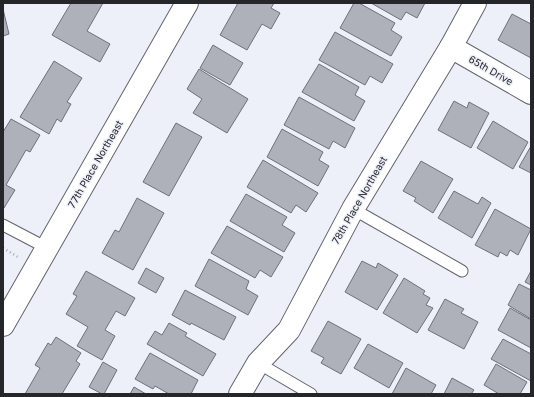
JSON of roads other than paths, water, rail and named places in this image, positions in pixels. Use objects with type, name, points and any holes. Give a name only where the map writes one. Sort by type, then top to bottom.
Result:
[{"type":"street","name":"77th Place Northeast","points":[[3,325],[187,3]]},
{"type":"street","name":"78th Place Northeast","points":[[240,394],[258,363],[289,330],[352,209],[451,47],[475,3]]},
{"type":"street","name":"65th Drive","points":[[451,47],[531,93]]},
{"type":"lane","points":[[352,209],[462,271]]},
{"type":"lane","points":[[3,225],[47,248]]},
{"type":"lane","points":[[258,363],[311,394]]}]
